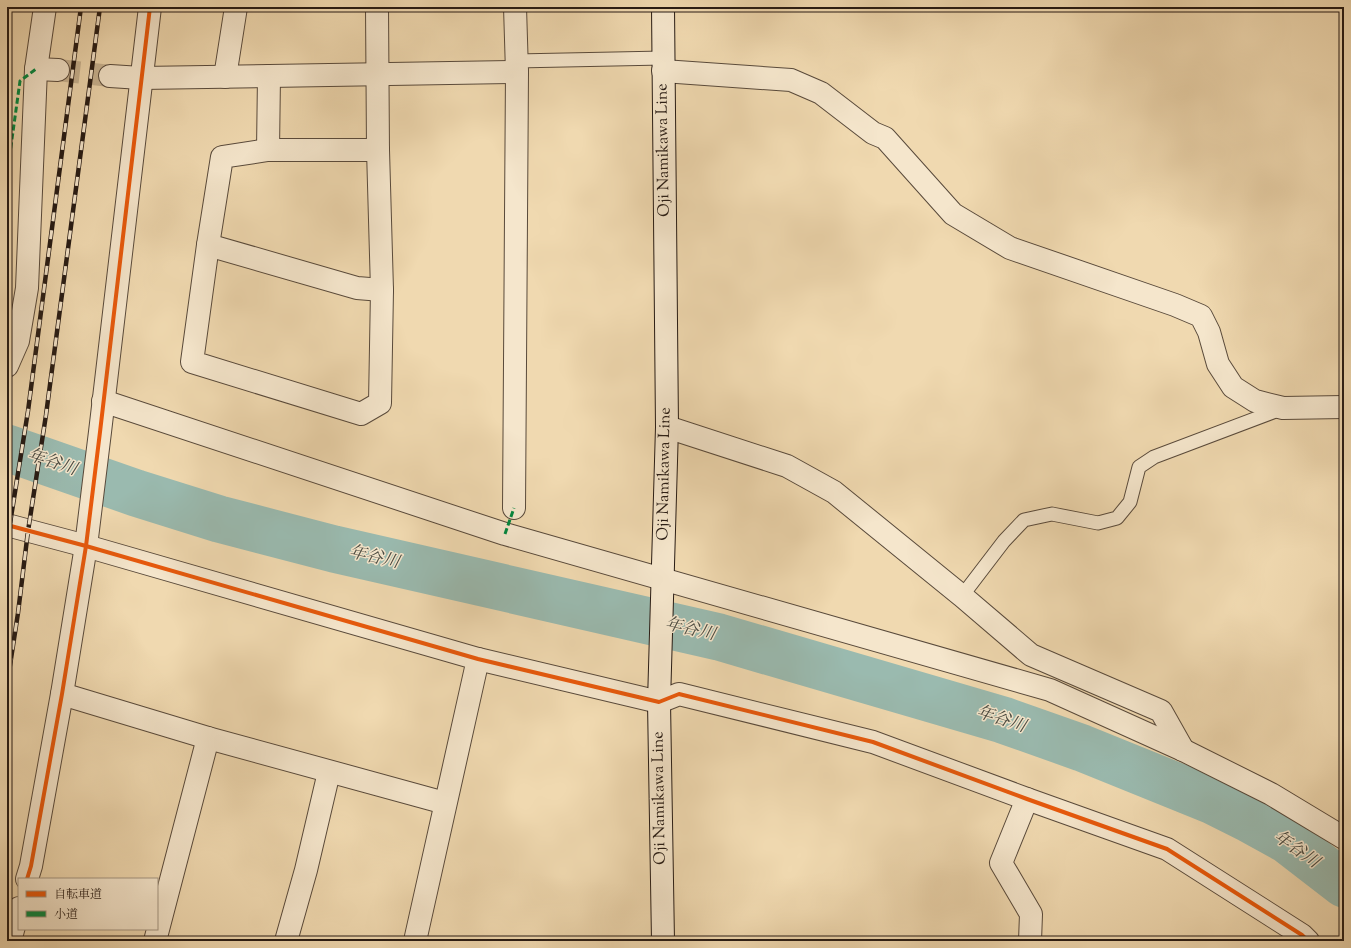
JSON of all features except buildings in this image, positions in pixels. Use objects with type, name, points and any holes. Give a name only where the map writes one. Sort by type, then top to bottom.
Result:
[{"type":"street","points":[[7,366],[18,341],[27,288],[36,69],[44,7]]},
{"type":"street","points":[[27,878],[31,866],[62,694],[86,546],[150,7]]},
{"type":"street","points":[[225,77],[236,7]]},
{"type":"street","points":[[377,7],[378,150],[382,290],[380,403],[361,414],[192,362],[222,157],[268,150],[378,150]]},
{"type":"street","points":[[514,508],[515,7]]},
{"type":"street","name":"Oji Namikawa Line","points":[[663,7],[667,427],[659,702],[663,941]]},
{"type":"street","points":[[663,65],[792,80],[821,93],[873,133],[885,138],[953,214],[1010,248],[1175,305],[1201,316],[1209,332],[1218,364],[1234,387],[1256,401],[1283,408],[1344,407]]},
{"type":"street","points":[[110,76],[141,78],[377,74],[516,66]]},
{"type":"street","points":[[36,69],[58,70]]},
{"type":"street","points":[[268,150],[269,76]]},
{"type":"street","points":[[208,245],[357,288],[382,290]]},
{"type":"street","points":[[104,401],[663,586],[1050,690],[1183,750],[1272,794],[1344,838]]},
{"type":"street","points":[[667,427],[787,466],[834,492],[962,596],[1031,655],[1161,711],[1183,750]]},
{"type":"street","points":[[7,525],[86,546],[478,658],[659,702],[679,694],[874,742],[1167,849],[1302,935],[1308,941]]},
{"type":"street","points":[[415,941],[478,658]]},
{"type":"street","points":[[62,694],[208,738],[445,803]]},
{"type":"street","points":[[158,930],[208,738]]},
{"type":"street","points":[[286,941],[306,870],[329,772]]},
{"type":"street","points":[[1027,799],[1001,863],[1032,914],[1030,941]]},
{"type":"street","points":[[10,941],[18,912]]},
{"type":"street","points":[[155,941],[158,930]]},
{"type":"lane","points":[[516,66],[663,65]]},
{"type":"lane","points":[[962,596],[1004,541],[1024,520],[1052,514],[1098,523],[1117,518],[1130,502],[1139,467],[1149,460],[1283,408]]},
{"type":"waterway","name":"年谷川","points":[[7,448],[136,493],[219,519],[334,549],[719,637],[1003,720],[1082,748],[1213,801],[1287,840],[1344,884]]},
{"type":"tunnel","points":[[58,70],[110,76]]},
{"type":"railway","points":[[7,542],[28,411],[81,7]]},
{"type":"railway","points":[[7,685],[28,531],[46,415],[100,7]]},
{"type":"marked path","points":[[7,175],[20,81],[36,69]]},
{"type":"marked path","points":[[505,534],[514,508]]},
{"type":"cycle path","points":[[27,878],[31,866],[62,694],[86,546],[150,7]]},
{"type":"cycle path","points":[[7,525],[86,546],[478,659],[659,702],[679,694],[873,742],[1167,849],[1302,935],[1308,941]]}]
